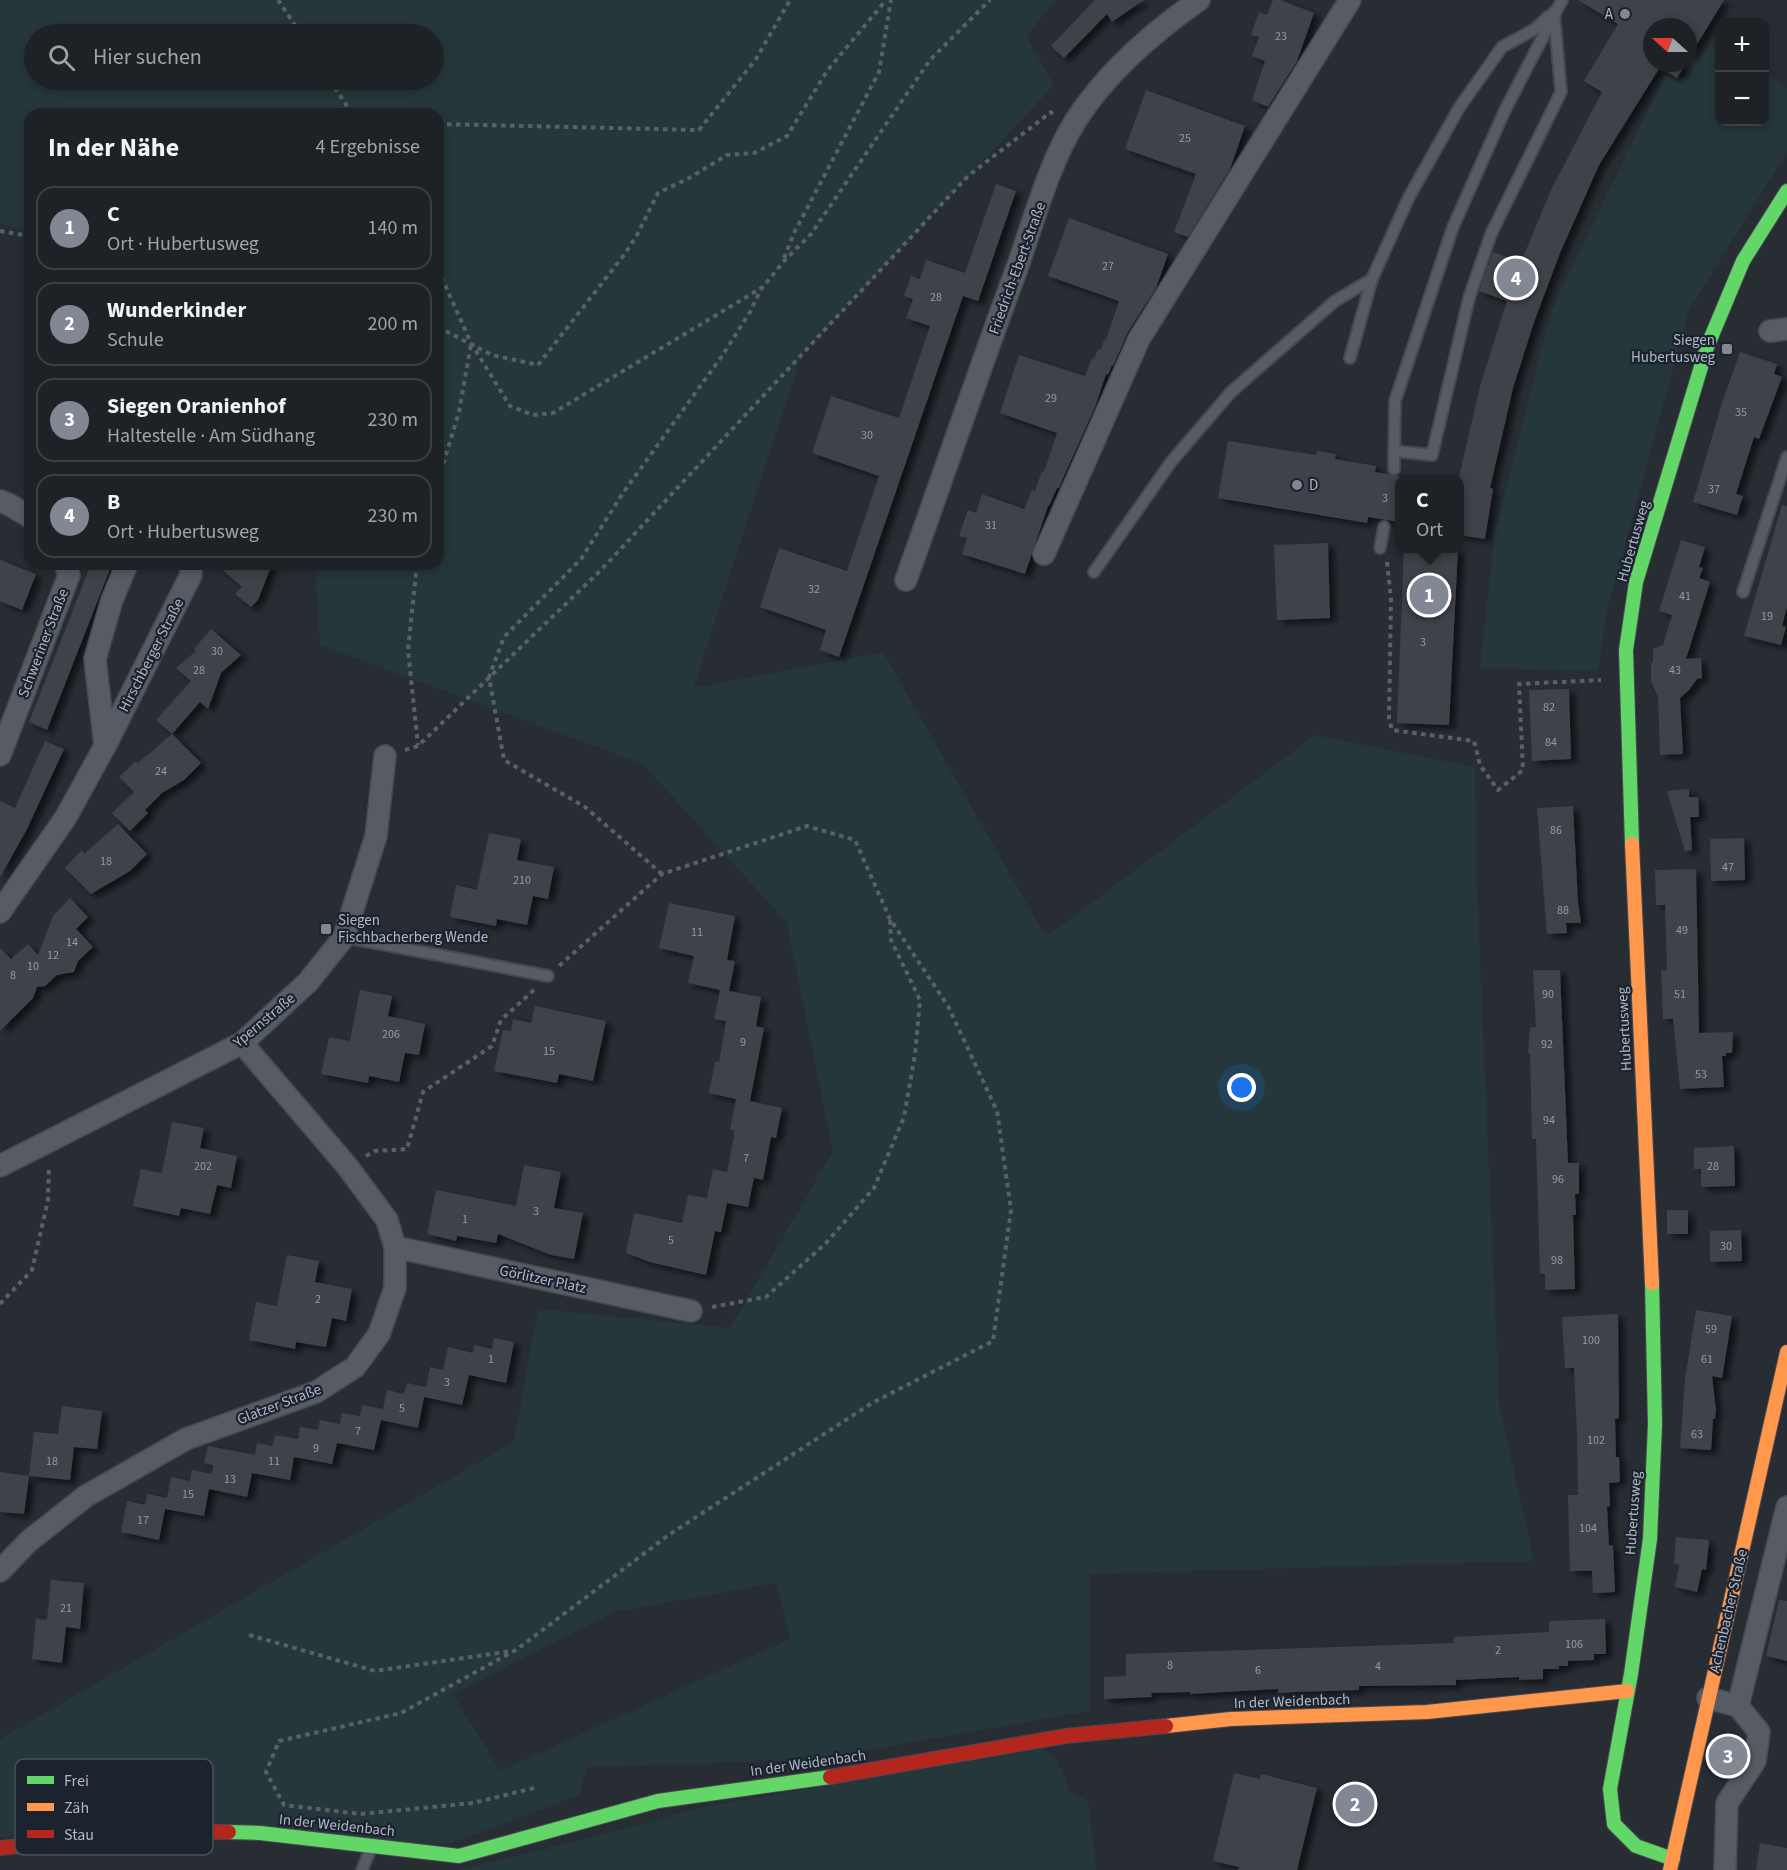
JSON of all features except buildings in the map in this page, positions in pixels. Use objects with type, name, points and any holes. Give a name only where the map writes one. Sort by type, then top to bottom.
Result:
[{"type":"street","name":"Friedrich-Ebert-Straße","points":[[906,580],[1055,162],[1076,121],[1115,70],[1165,25],[1199,0]]},
{"type":"street","points":[[1044,554],[1139,339],[1350,0]]},
{"type":"street","name":"Hubertusweg","points":[[1671,1864],[1636,1846],[1614,1824],[1610,1789],[1650,1539],[1655,1424],[1651,1262],[1633,871],[1626,650],[1636,582],[1707,347],[1743,261],[1787,191]]},
{"type":"street","points":[[0,501],[24,513]]},
{"type":"street","name":"Schweriner Straße","points":[[0,755],[69,575],[67,570]]},
{"type":"street","name":"Hirschberger Straße","points":[[105,746],[95,659],[112,600],[124,570]]},
{"type":"street","name":"Hirschberger Straße","points":[[0,912],[66,818],[191,575],[191,570]]},
{"type":"street","name":"Ypernstraße","points":[[0,1166],[242,1043],[308,982],[344,937],[376,836],[385,756]]},
{"type":"street","name":"Glatzer Straße","points":[[0,1571],[29,1541],[86,1496],[186,1439],[316,1392],[355,1367],[379,1334],[395,1288],[395,1247],[387,1220],[347,1166],[242,1043]]},
{"type":"street","name":"Görlitzer Platz","points":[[395,1247],[691,1311]]},
{"type":"street","name":"Achenbacher Straße","points":[[1671,1864],[1787,1352]]},
{"type":"street","name":"Achenbacher Straße","points":[[1738,1706],[1787,1507]]},
{"type":"street","name":"In der Weidenbach","points":[[213,1832],[260,1833],[459,1856],[658,1801],[838,1776],[1066,1736],[1231,1719],[1427,1712],[1627,1691]]},
{"type":"street","points":[[1708,1698],[1738,1706],[1759,1732],[1755,1761],[1727,1803],[1725,1870]]},
{"type":"street","name":"In der Weidenbach","points":[[0,1848],[15,1846]]},
{"type":"lane","points":[[1394,469],[1395,401],[1453,227],[1505,110],[1562,0]]},
{"type":"lane","points":[[1350,358],[1372,279],[1409,198],[1459,108],[1502,47],[1535,29],[1554,12]]},
{"type":"lane","points":[[1394,451],[1432,455],[1469,298],[1487,245],[1561,92],[1554,12]]},
{"type":"lane","points":[[1094,572],[1171,462],[1231,392],[1335,301],[1372,279]]},
{"type":"lane","points":[[1743,592],[1787,457]]},
{"type":"lane","points":[[1380,548],[1384,527]]},
{"type":"lane","points":[[344,937],[548,976]]},
{"type":"lane","points":[[362,1870],[371,1846]]},
{"type":"path","points":[[279,0],[295,24]]},
{"type":"path","points":[[444,124],[699,130],[756,59],[790,0]]},
{"type":"path","points":[[783,262],[794,233],[879,72],[889,0]]},
{"type":"path","points":[[444,330],[492,355],[538,365],[638,235],[658,193],[691,177],[727,155],[754,153],[787,136],[827,70],[889,0]]},
{"type":"path","points":[[662,874],[585,807],[504,760],[489,677],[504,637],[581,559],[623,493],[722,356],[763,287],[783,262],[811,234],[930,60],[990,0]]},
{"type":"path","points":[[336,90],[348,108]]},
{"type":"path","points":[[416,570],[408,650],[418,746],[601,570],[968,176],[1051,112],[1056,120]]},
{"type":"path","points":[[0,231],[24,235]]},
{"type":"path","points":[[444,282],[471,343],[510,406],[533,415],[553,413],[763,287]]},
{"type":"path","points":[[444,461],[459,412],[471,343]]},
{"type":"path","points":[[1380,548],[1387,562],[1391,599],[1389,720],[1392,730],[1474,741],[1480,765],[1498,790],[1523,770],[1519,684],[1573,681]]},
{"type":"path","points":[[691,1311],[766,1297],[826,1243],[874,1188],[904,1117],[915,1055],[920,999],[891,940],[890,919]]},
{"type":"path","points":[[0,1304],[32,1270],[48,1200],[50,1142]]},
{"type":"path","points":[[249,1635],[375,1671],[516,1650]]},
{"type":"shaded area","points":[[0,0],[1056,0],[1026,36],[1054,85],[801,356],[693,688],[883,652],[1046,937],[1315,735],[1475,767],[1476,867],[1499,1405],[1534,1561],[1089,1574],[1089,1711],[812,1760],[587,1767],[579,1795],[450,1844],[213,1840],[213,1759],[15,1759],[15,1837],[0,1837],[0,1739],[514,1442],[538,1309],[730,1328],[833,1151],[787,923],[643,764],[320,645],[315,570],[444,570],[444,108],[24,108],[24,230],[0,224]],"holes":[[[776,1583],[790,1639],[500,1771],[453,1694],[614,1612]]]},
{"type":"shaded area","points":[[1715,37],[1715,126],[1769,126],[1769,75],[1787,88],[1787,152],[1689,310],[1607,610],[1598,671],[1480,668],[1495,532],[1552,309],[1665,75],[1678,82],[1686,72],[1697,72],[1697,59]]},
{"type":"shaded area","points":[[1041,1749],[1057,1760],[1071,1793],[1088,1801],[1096,1870],[457,1870],[551,1848],[708,1806]]},
{"type":"traffic: fast","points":[[1632,844],[1626,650],[1636,582],[1707,347],[1743,261],[1787,191]]},
{"type":"traffic: fast","points":[[1652,1283],[1655,1424],[1650,1539],[1631,1674],[1610,1789],[1614,1824],[1636,1846],[1673,1859]]},
{"type":"traffic: fast","points":[[229,1832],[260,1833],[459,1856],[658,1801],[830,1777]]},
{"type":"traffic: slow","points":[[1632,844],[1652,1283]]},
{"type":"traffic: slow","points":[[1670,1870],[1787,1352]]},
{"type":"traffic: slow","points":[[1166,1726],[1231,1719],[1427,1712],[1627,1691]]},
{"type":"traffic: jam","points":[[830,1777],[1066,1736],[1166,1726]]},
{"type":"traffic: jam","points":[[213,1832],[229,1832]]},
{"type":"traffic: jam","points":[[0,1848],[15,1846]]},
{"type":"place","name":"A","points":[[1625,14]]},
{"type":"place","name":"B","points":[[1516,278]]},
{"type":"place","name":"Siegen Hubertusweg","points":[[1727,349]]},
{"type":"place","name":"D","points":[[1297,485]]},
{"type":"place","name":"C","points":[[1429,595]]},
{"type":"place","name":"Siegen Fischbacherberg Wende","points":[[326,929]]},
{"type":"place","name":"Siegen Oranienhof","points":[[1728,1756]]},
{"type":"place","name":"Wunderkinder","points":[[1355,1804]]}]
